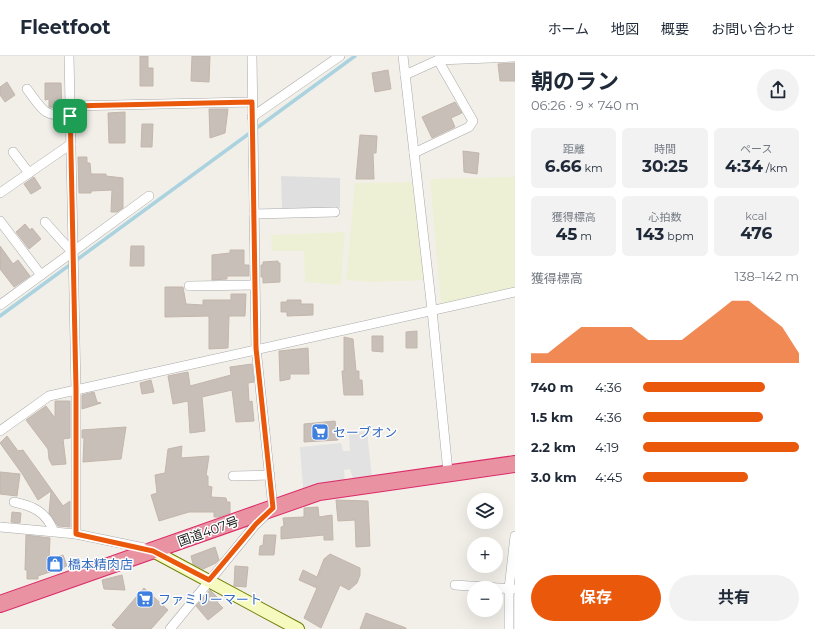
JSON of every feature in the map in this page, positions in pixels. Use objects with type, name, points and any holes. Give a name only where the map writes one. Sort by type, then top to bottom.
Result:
[{"type":"highway","name":"国道407号","points":[[0,604],[319,492],[448,472],[515,464]]},
{"type":"street","points":[[69,56],[76,389],[76,534]]},
{"type":"street","points":[[170,629],[256,524],[273,508],[256,348],[252,56]]},
{"type":"street","points":[[252,116],[340,56]]},
{"type":"street","points":[[403,56],[432,310],[448,472]]},
{"type":"street","points":[[405,75],[438,60],[470,57],[515,57]]},
{"type":"street","points":[[414,153],[469,127],[473,121],[438,60]]},
{"type":"street","points":[[27,89],[45,113],[52,116],[70,116]]},
{"type":"street","points":[[70,106],[252,102]]},
{"type":"street","points":[[0,194],[71,144]]},
{"type":"street","points":[[13,152],[29,173]]},
{"type":"street","points":[[0,305],[149,196]]},
{"type":"street","points":[[254,214],[334,212]]},
{"type":"street","points":[[0,221],[41,275]]},
{"type":"street","points":[[45,222],[72,252]]},
{"type":"street","points":[[189,286],[254,285]]},
{"type":"street","points":[[0,431],[49,396],[256,348],[515,292]]},
{"type":"street","points":[[233,476],[270,475]]},
{"type":"street","points":[[14,502],[35,507],[51,525],[53,530]]},
{"type":"street","points":[[0,527],[53,530],[153,551],[298,629]]},
{"type":"street","points":[[509,629],[515,536]]},
{"type":"street","points":[[455,584],[512,589]]},
{"type":"shaded area","points":[[281,176],[340,178],[340,208],[282,209]]},
{"type":"shaded area","points":[[367,431],[372,478],[354,481],[350,469],[344,470],[345,482],[303,488],[300,447],[341,443],[343,451],[350,451],[349,432]]},
{"type":"green space","points":[[515,177],[515,287],[441,304],[430,179]]},
{"type":"green space","points":[[412,182],[428,280],[372,282],[346,280],[355,183]]},
{"type":"green space","points":[[345,232],[341,285],[305,282],[304,251],[272,251],[271,235]]},
{"type":"building","points":[[140,56],[148,56],[148,68],[153,68],[153,86],[140,86]]},
{"type":"building","points":[[192,56],[210,56],[209,82],[191,81]]},
{"type":"building","points":[[515,63],[515,81],[500,81],[498,64]]},
{"type":"building","points":[[388,70],[391,89],[375,92],[372,73]]},
{"type":"building","points":[[7,82],[15,95],[5,102],[0,95],[0,87]]},
{"type":"building","points":[[45,83],[61,83],[62,108],[49,107],[49,99],[45,100]]},
{"type":"building","points":[[455,102],[462,113],[451,118],[455,127],[432,138],[422,117]]},
{"type":"building","points":[[209,109],[228,109],[225,133],[210,138]]},
{"type":"building","points":[[125,112],[125,143],[109,143],[108,113]]},
{"type":"building","points":[[142,124],[153,124],[152,147],[141,147]]},
{"type":"building","points":[[360,135],[377,136],[376,153],[373,153],[374,179],[356,179]]},
{"type":"building","points":[[463,151],[479,153],[477,174],[464,172]]},
{"type":"building","points":[[78,157],[87,157],[87,163],[90,163],[91,174],[106,174],[106,176],[123,178],[123,208],[117,212],[111,212],[112,190],[79,193]]},
{"type":"building","points":[[34,177],[41,188],[31,194],[24,184]]},
{"type":"building","points":[[25,224],[30,230],[32,228],[41,239],[29,249],[16,232]]},
{"type":"building","points":[[0,246],[13,264],[18,260],[30,276],[14,287],[0,269]]},
{"type":"building","points":[[131,246],[144,246],[144,266],[130,266]]},
{"type":"building","points":[[230,250],[244,250],[244,265],[249,265],[249,276],[227,276],[227,279],[212,280],[212,255],[230,253]]},
{"type":"building","points":[[278,261],[278,263],[280,263],[280,282],[263,283],[263,277],[261,277],[261,265],[263,265],[263,262]]},
{"type":"building","points":[[165,287],[183,287],[186,304],[203,305],[203,300],[231,300],[231,294],[246,294],[245,316],[229,316],[228,348],[209,349],[209,316],[165,317]]},
{"type":"building","points":[[287,300],[301,300],[301,304],[313,304],[313,315],[287,316],[287,312],[281,312],[281,302],[287,302]]},
{"type":"building","points":[[417,331],[417,348],[406,348],[406,332]]},
{"type":"building","points":[[372,336],[383,336],[383,352],[372,351]]},
{"type":"building","points":[[344,337],[353,339],[356,371],[359,371],[359,380],[362,380],[363,395],[344,395],[342,371],[344,371]]},
{"type":"building","points":[[308,348],[309,374],[290,374],[290,379],[280,381],[279,351]]},
{"type":"building","points":[[252,364],[254,382],[248,383],[249,402],[252,401],[254,421],[236,422],[232,390],[202,397],[205,431],[190,433],[188,401],[173,404],[168,376],[188,372],[190,386],[231,375],[230,367]]},
{"type":"building","points":[[151,380],[154,392],[142,394],[140,383]]},
{"type":"building","points":[[94,392],[97,402],[101,403],[82,409],[82,395]]},
{"type":"building","points":[[55,401],[70,401],[70,438],[63,439],[66,464],[52,465],[49,459],[48,449],[26,420],[46,406],[55,418]]},
{"type":"building","name":"セーブオン","points":[[335,421],[338,440],[304,442],[304,424]]},
{"type":"building","points":[[126,427],[121,459],[83,462],[84,438],[82,438],[82,430]]},
{"type":"building","points":[[7,436],[18,451],[23,450],[63,506],[70,501],[70,527],[58,526],[49,513],[51,491],[38,500],[23,475],[0,443]]},
{"type":"building","points":[[182,446],[181,458],[209,456],[206,476],[208,476],[208,486],[212,487],[211,497],[226,498],[227,502],[230,502],[230,513],[219,517],[214,517],[214,512],[189,512],[159,521],[151,495],[157,493],[155,475],[165,473],[168,449]]},
{"type":"building","points":[[0,472],[20,474],[17,496],[0,494]]},
{"type":"building","points":[[336,500],[368,501],[370,546],[356,547],[355,520],[338,521]]},
{"type":"building","points":[[318,507],[319,517],[332,515],[333,540],[324,540],[324,535],[281,539],[281,527],[284,526],[283,518],[304,517],[304,508]]},
{"type":"building","points":[[12,512],[21,513],[20,523],[11,522]]},
{"type":"building","points":[[26,535],[50,538],[49,560],[63,555],[67,566],[38,576],[38,579],[27,579],[27,570],[25,570]]},
{"type":"building","points":[[264,535],[276,535],[274,555],[259,555],[260,546],[263,545]]},
{"type":"building","points":[[215,547],[219,560],[216,563],[203,569],[193,564],[191,556]]},
{"type":"building","points":[[330,554],[360,568],[360,575],[357,583],[349,590],[340,585],[321,628],[304,618],[317,588],[299,580],[303,570],[317,577],[324,559]]},
{"type":"building","points":[[235,566],[248,567],[246,587],[234,586]]},
{"type":"building","points":[[122,575],[125,590],[104,589],[102,580]]},
{"type":"building","name":"ファミリーマート","points":[[144,588],[168,610],[151,629],[117,629],[112,625]]},
{"type":"building","points":[[210,590],[220,600],[217,602],[223,608],[208,620],[196,606]]},
{"type":"building","points":[[366,613],[406,628],[406,629],[360,629]]},
{"type":"waterway","points":[[0,316],[355,56]]},
{"type":"place","name":"セーブオン","points":[[320,432]]},
{"type":"place","name":"橋本精肉店","points":[[55,564]]},
{"type":"place","name":"ファミリーマート","points":[[145,599]]},
{"type":"route","points":[[252,102],[256,348],[273,508],[256,524],[209,580],[153,551],[76,534],[76,389],[70,116],[70,106],[252,102]]}]
